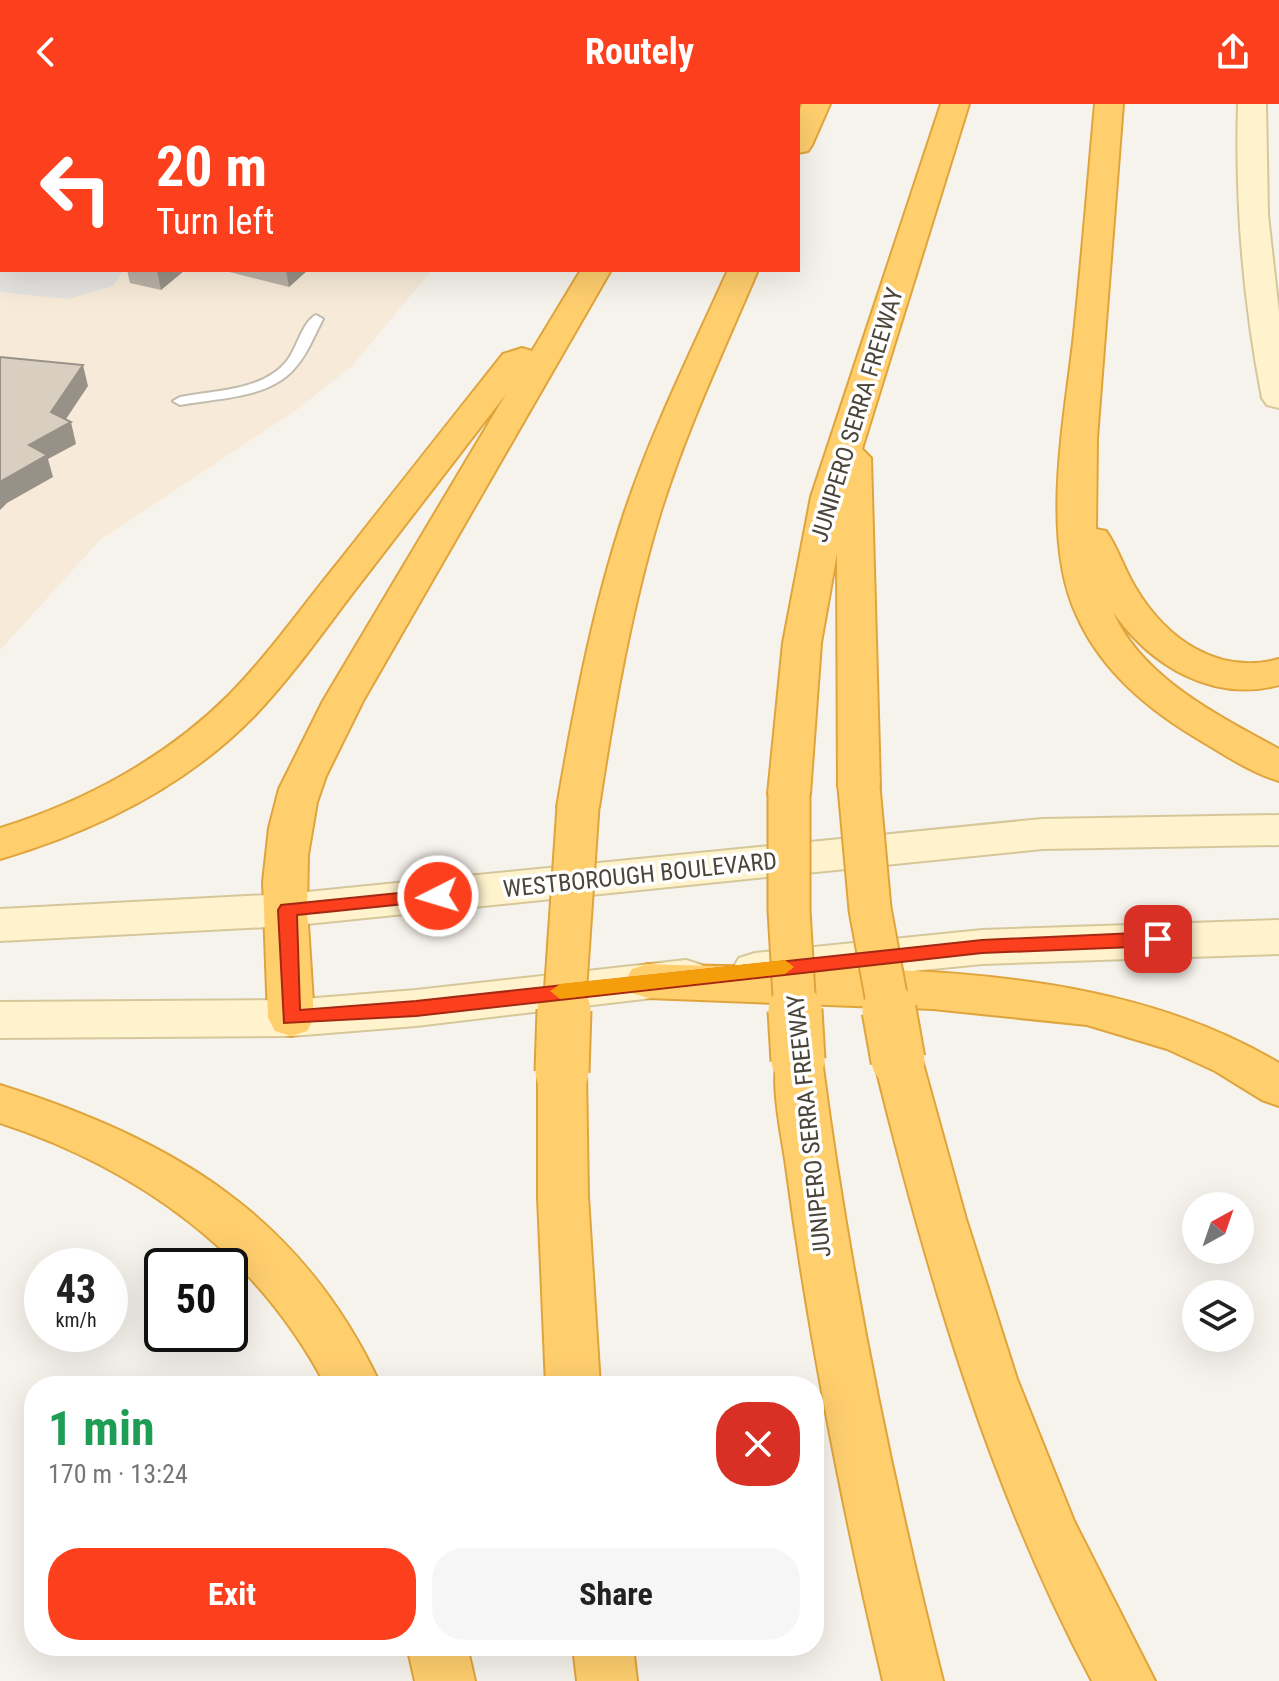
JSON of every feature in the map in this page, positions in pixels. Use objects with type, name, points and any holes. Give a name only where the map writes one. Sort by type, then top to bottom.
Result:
[{"type":"highway","points":[[800,140],[816,104]]},
{"type":"highway","name":"JUNIPERO SERRA FREEWAY","points":[[913,1681],[882,1557],[819,1235],[798,1060],[789,910],[789,794],[796,696],[809,591],[829,497],[955,104]]},
{"type":"highway","points":[[1109,104],[1079,471],[1085,586],[1096,617],[1116,648],[1170,703],[1279,767]]},
{"type":"highway","points":[[291,1018],[287,910],[292,823],[305,775],[343,701],[595,272]]},
{"type":"highway","points":[[572,1376],[563,1197],[562,1072],[568,922],[578,807],[602,667],[642,517],[673,430],[742,272]]},
{"type":"highway","points":[[0,844],[63,822],[131,788],[180,757],[223,723],[273,669],[515,361],[552,342]]},
{"type":"highway","points":[[854,412],[859,787],[870,909],[898,1060],[930,1187],[992,1378],[1075,1589],[1125,1681]]},
{"type":"highway","points":[[1079,471],[1090,530],[1100,555],[1132,612],[1155,641],[1180,660],[1209,672],[1243,677],[1279,672]]},
{"type":"highway","points":[[648,981],[965,993],[1080,1004],[1185,1034],[1248,1066],[1279,1087]]},
{"type":"highway","points":[[0,1104],[95,1137],[180,1184],[219,1214],[288,1281],[319,1323],[348,1376]]},
{"type":"highway","points":[[439,1656],[445,1681]]},
{"type":"highway","points":[[604,1656],[607,1681]]},
{"type":"main road","points":[[1252,104],[1250,157],[1255,248],[1279,398]]},
{"type":"main road","name":"WESTBOROUGH BOULEVARD","points":[[0,925],[287,910],[1042,834],[1279,830]]},
{"type":"main road","points":[[0,1020],[291,1018],[416,1008],[982,947],[1279,937]]},
{"type":"lane","points":[[180,401],[262,383],[283,373],[298,354],[316,319]]},
{"type":"shaded area","points":[[0,272],[430,272],[352,366],[295,411],[100,540],[0,650]]},
{"type":"shaded area","points":[[0,272],[123,272],[113,286],[68,299],[0,292]]},
{"type":"building","points":[[0,357],[83,365],[51,412],[71,422],[29,445],[47,455],[0,482]]},
{"type":"slow traffic","points":[[560,991],[785,967]]},
{"type":"route","points":[[438,896],[287,910],[291,1018],[416,1008],[982,947],[1158,939]]}]
